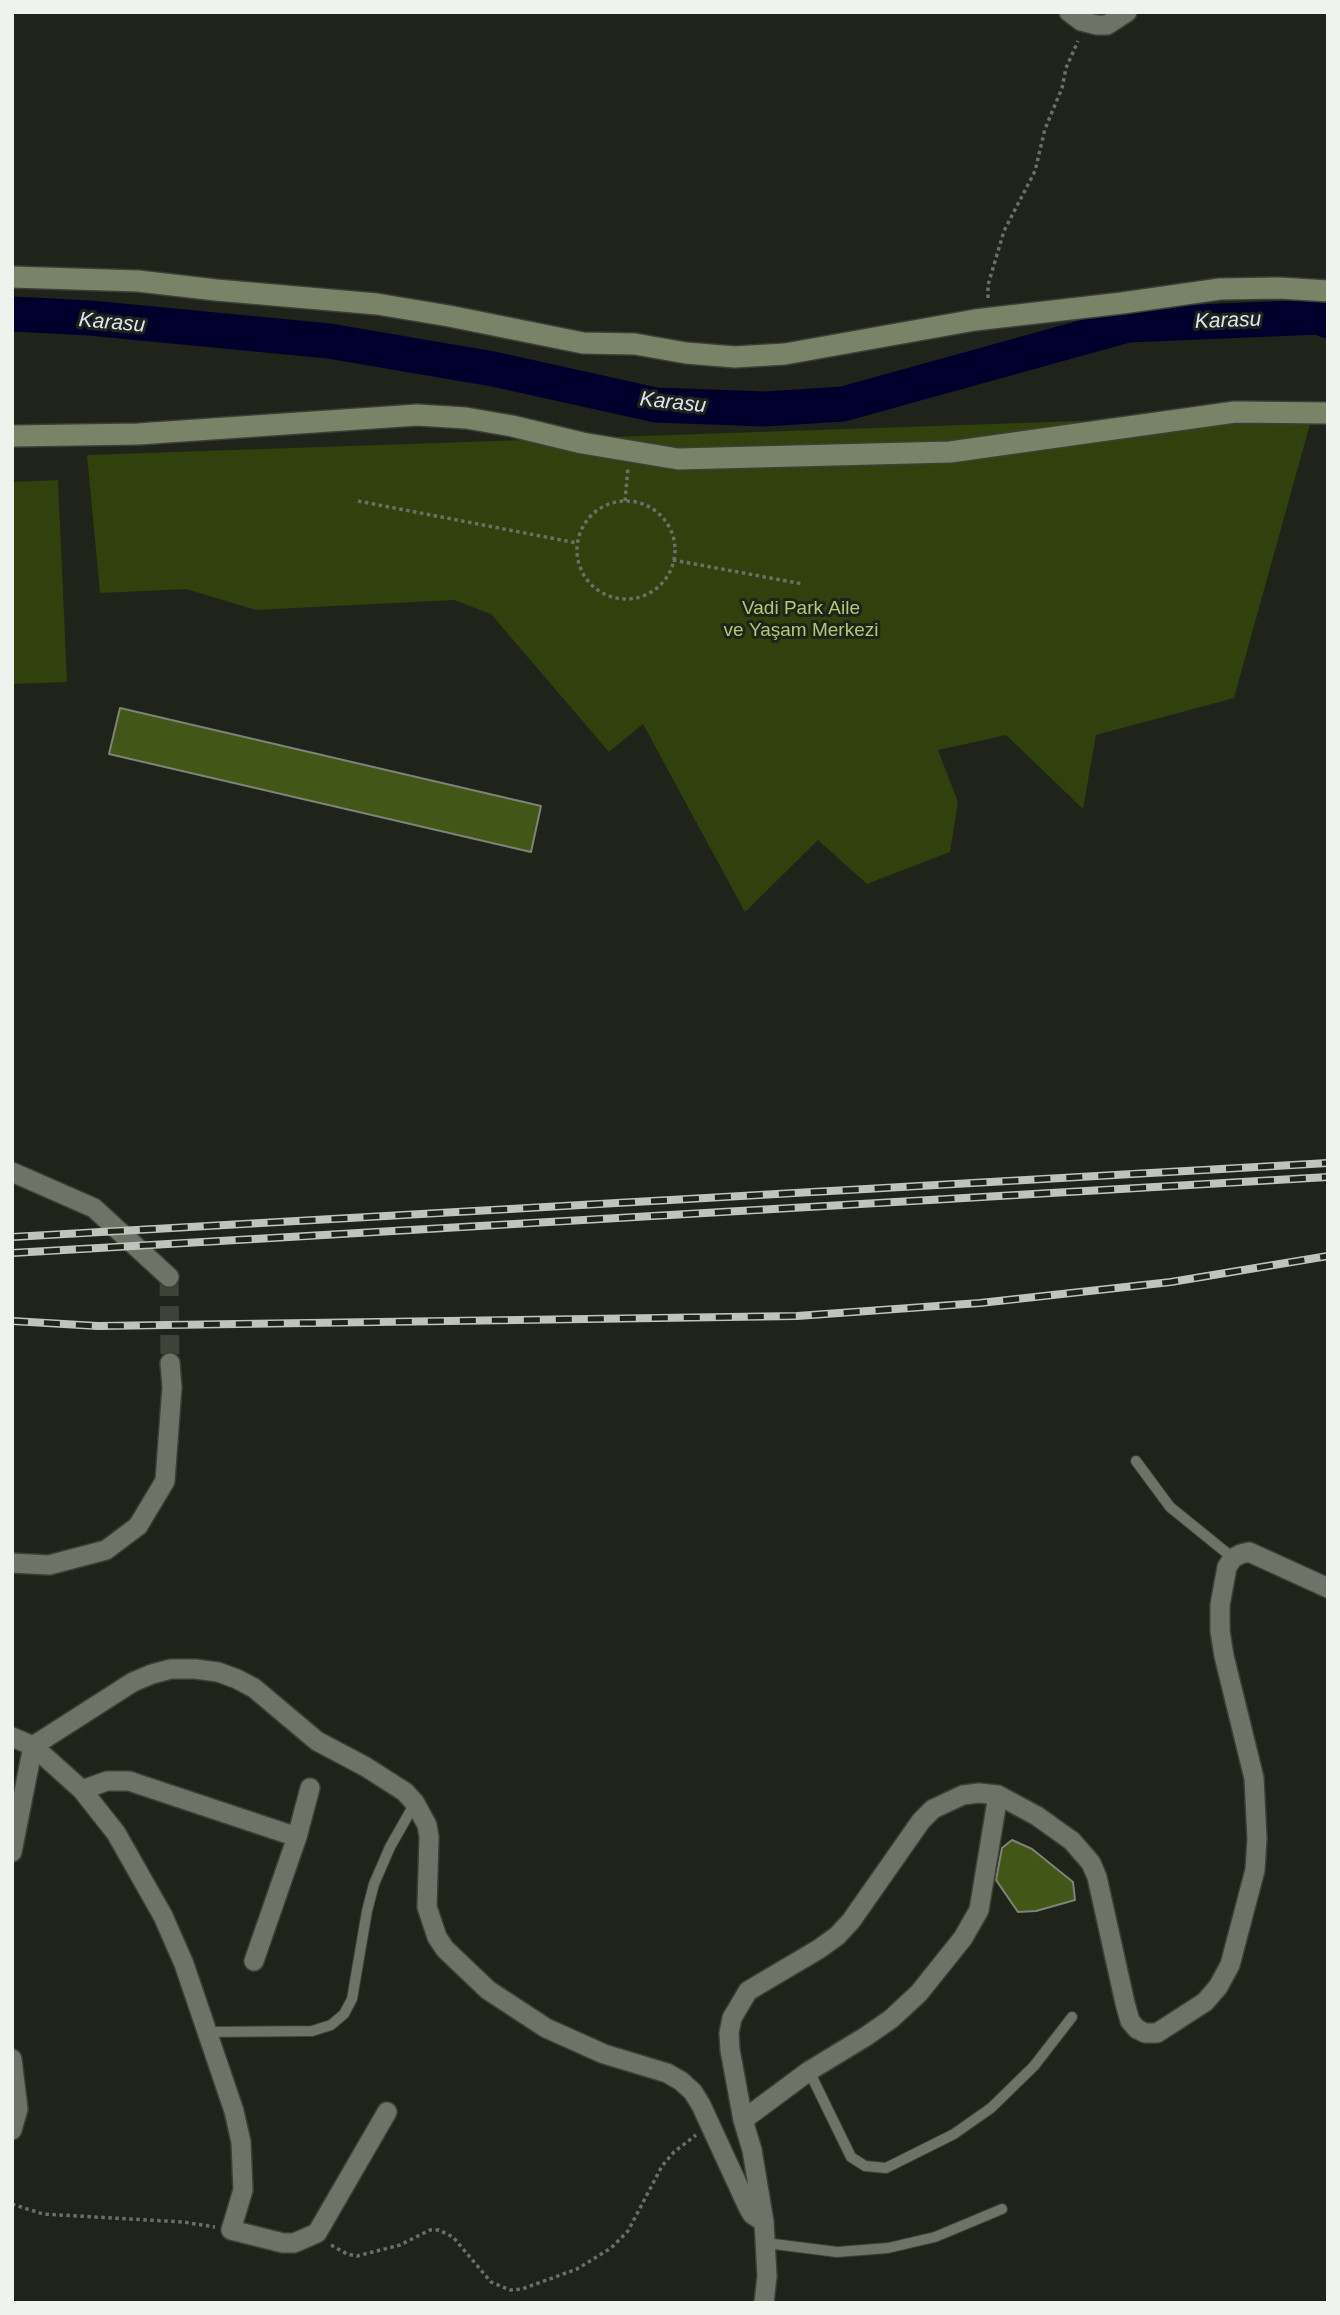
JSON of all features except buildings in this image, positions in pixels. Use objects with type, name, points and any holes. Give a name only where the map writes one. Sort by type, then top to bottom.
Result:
[{"type":"street","points":[[1069,12],[1091,25],[1107,25],[1127,12]]},
{"type":"street","points":[[12,277],[138,281],[377,304],[583,343],[635,344],[686,353],[735,357],[785,354],[989,318],[1220,289],[1328,291]]},
{"type":"street","points":[[12,436],[138,434],[417,415],[467,418],[678,459],[950,452],[1235,412],[1328,413]]},
{"type":"street","points":[[12,1172],[94,1208],[169,1277]]},
{"type":"street","points":[[12,1563],[49,1565],[106,1550],[138,1526],[165,1481],[172,1387],[170,1363]]},
{"type":"street","points":[[764,2303],[764,2222],[752,2150],[743,2120],[730,2050],[729,2033],[739,2004],[748,1991],[837,1936],[851,1921],[920,1821],[933,1809],[963,1795],[979,1793],[998,1795],[1037,1816],[1072,1841],[1091,1863],[1097,1877],[1125,2003],[1130,2021],[1137,2029],[1145,2033],[1157,2033],[1205,2002],[1218,1987],[1230,1965],[1255,1870],[1257,1808],[1254,1778],[1220,1631],[1223,1583],[1227,1567],[1233,1558],[1249,1552],[1328,1588]]},
{"type":"street","points":[[12,1852],[15,1823],[33,1746],[133,1682],[171,1670],[195,1668],[218,1672],[254,1688],[317,1741],[366,1767],[405,1792],[415,1803],[422,1814],[429,1837],[427,1908],[437,1937],[445,1949],[488,1990],[545,2028],[604,2054],[667,2073],[681,2081],[692,2092],[752,2214],[764,2222]]},
{"type":"street","points":[[12,1737],[33,1746],[82,1790],[116,1833],[163,1916],[184,1964],[208,2032],[241,2142],[243,2190],[231,2230],[283,2243],[295,2243],[317,2233],[387,2112]]},
{"type":"street","points":[[82,1790],[107,1781],[129,1782],[297,1837]]},
{"type":"street","points":[[254,1961],[297,1837],[310,1788]]},
{"type":"street","points":[[743,2120],[810,2071],[891,2019],[919,1993],[963,1938],[979,1910],[998,1795]]},
{"type":"street","points":[[12,2059],[18,2109],[12,2130]]},
{"type":"lane","points":[[1136,1461],[1176,1513],[1233,1558]]},
{"type":"lane","points":[[208,2032],[312,2031],[331,2025],[344,2014],[352,1999],[374,1884],[415,1803]]},
{"type":"lane","points":[[810,2071],[851,2157],[865,2166],[886,2168],[954,2134],[991,2108],[1034,2066],[1072,2017]]},
{"type":"lane","points":[[766,2243],[836,2252],[888,2248],[935,2237],[1002,2209]]},
{"type":"path","points":[[989,318],[988,285],[1004,231],[1035,171],[1045,129],[1062,88],[1074,46],[1091,25]]},
{"type":"path","points":[[625,501],[629,451]]},
{"type":"path","points":[[358,501],[577,543]]},
{"type":"path","points":[[625,501],[635,501],[651,507],[663,518],[671,532],[675,548],[665,579],[654,590],[639,597],[623,599],[607,596],[583,575],[577,559],[577,543],[581,528],[591,515],[604,505],[625,501]]},
{"type":"path","points":[[673,560],[803,584]]},
{"type":"path","points":[[317,2233],[337,2250],[357,2256],[400,2245],[430,2231],[439,2230],[453,2237],[491,2282],[510,2290],[522,2289],[577,2269],[611,2248],[628,2231],[662,2166],[685,2142],[709,2126]]},
{"type":"path","points":[[12,2204],[43,2214],[183,2222],[231,2230]]},
{"type":"green space","name":"Vadi Park Aile ve Yaşam Merkezi","points":[[1313,413],[1234,698],[1096,735],[1083,809],[1006,735],[938,750],[958,802],[950,852],[867,884],[818,840],[745,912],[643,724],[609,752],[491,614],[454,600],[256,610],[186,589],[100,593],[87,455]]},
{"type":"green space","points":[[58,480],[67,682],[12,684],[12,482]]},
{"type":"waterway","name":"Karasu","points":[[12,314],[90,318],[329,341],[493,369],[656,405],[765,409],[843,404],[1128,325],[1319,317],[1328,321]]},
{"type":"tunnel","points":[[169,1277],[170,1363]]},
{"type":"railway","points":[[12,1237],[1328,1163]]},
{"type":"railway","points":[[12,1253],[1328,1177]]},
{"type":"railway","points":[[12,1321],[98,1326],[797,1316],[980,1303],[1171,1282],[1328,1256]]}]
